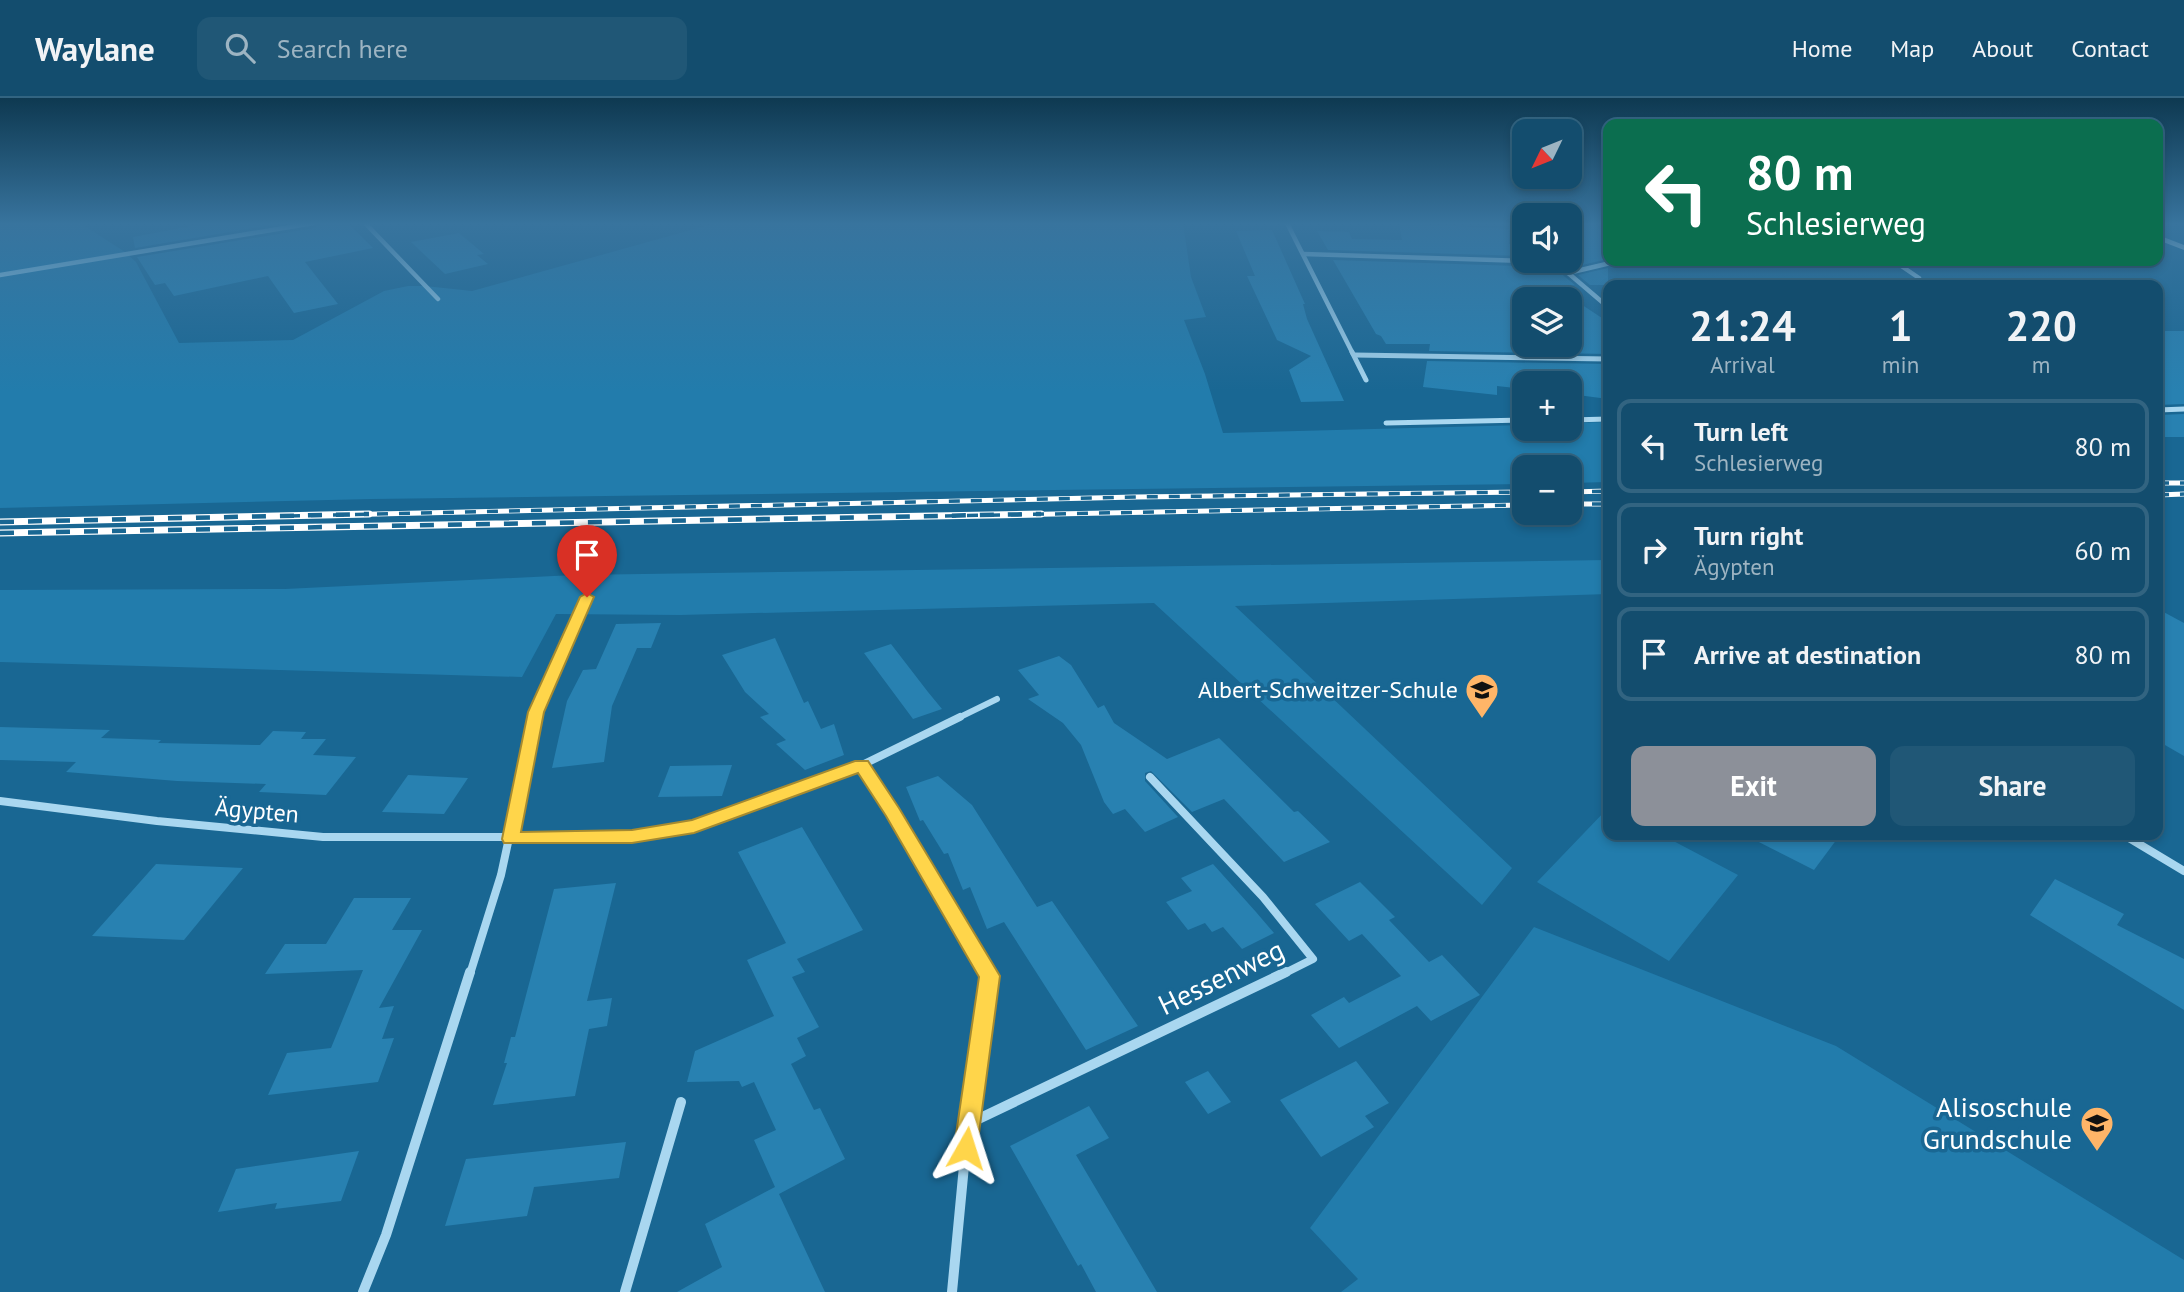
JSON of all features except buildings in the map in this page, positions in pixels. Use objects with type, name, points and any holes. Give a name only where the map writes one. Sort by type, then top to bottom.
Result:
[{"type":"street","points":[[419,279],[438,299]]},
{"type":"street","points":[[1316,279],[1366,380]]},
{"type":"street","points":[[1574,279],[1603,303]]},
{"type":"street","points":[[1355,355],[1603,359]]},
{"type":"street","points":[[2163,410],[2184,409]]},
{"type":"street","points":[[1582,420],[1603,419]]},
{"type":"street","points":[[1385,422],[1512,420]]},
{"type":"street","points":[[363,1292],[390,1222],[511,839],[536,712],[587,597]]},
{"type":"street","name":"Ägypten","points":[[0,800],[157,821],[323,837],[632,837],[694,827],[862,765],[997,699]]},
{"type":"street","points":[[862,765],[893,812],[989,976],[968,1124],[952,1292]]},
{"type":"street","name":"Hessenweg","points":[[968,1124],[1312,958],[1263,897],[1150,777]]},
{"type":"street","points":[[2132,840],[2184,871]]},
{"type":"street","points":[[625,1292],[681,1102]]},
{"type":"shaded area","points":[[0,279],[145,279],[179,343],[293,340],[384,291],[425,286],[472,291],[516,279],[1192,279],[1206,317],[1184,320],[1205,374],[1223,433],[1512,425],[1512,441],[1582,441],[1582,423],[1603,422],[1603,482],[1582,483],[1582,455],[1512,455],[1512,484],[372,499],[0,508]]},
{"type":"shaded area","points":[[1603,560],[1603,594],[1235,606],[1512,868],[1482,905],[1154,603],[680,615],[556,614],[522,677],[0,662],[0,590],[285,589],[574,575]]},
{"type":"shaded area","points":[[1603,813],[1603,840],[1672,840],[1738,875],[1669,961],[1537,882]]},
{"type":"shaded area","points":[[1534,927],[1836,1046],[2184,1260],[2184,1292],[1341,1292],[1358,1279],[1310,1228]]},
{"type":"railway","points":[[2163,483],[2184,483]]},
{"type":"railway","points":[[1582,492],[1603,491]]},
{"type":"railway","points":[[289,516],[1136,497],[1512,492]]},
{"type":"railway","points":[[2163,495],[2184,494]]},
{"type":"railway","points":[[1582,504],[1603,504]]},
{"type":"railway","points":[[945,516],[1512,505]]},
{"type":"railway","points":[[0,522],[369,514]]},
{"type":"railway","points":[[0,533],[1041,514]]},
{"type":"place","name":"Albert-Schweitzer-Schule","points":[[1482,720]]},
{"type":"place","name":"Alisoschule Grundschule","points":[[2097,1153]]},
{"type":"route","points":[[587,597],[536,712],[511,839],[632,837],[694,827],[862,765],[893,812],[989,976],[966,1148]]}]
